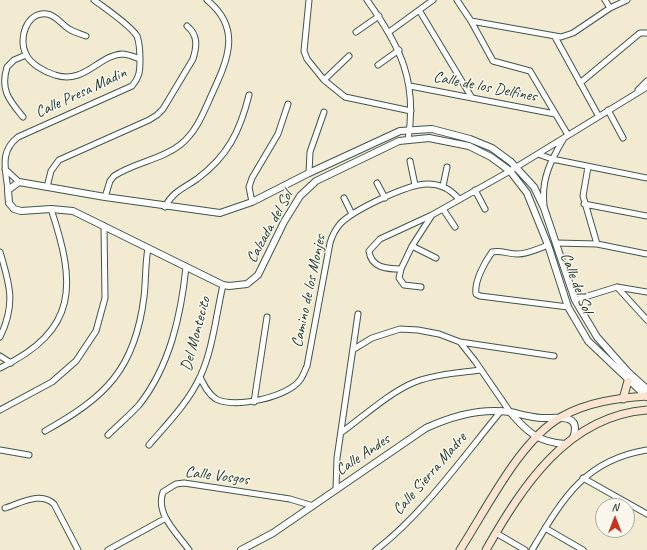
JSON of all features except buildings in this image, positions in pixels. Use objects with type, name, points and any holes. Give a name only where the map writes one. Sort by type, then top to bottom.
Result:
[{"type":"main road","points":[[622,399],[628,381]]},
{"type":"main road","points":[[460,550],[519,456],[535,437],[561,417],[599,402],[647,394]]},
{"type":"main road","points":[[486,550],[537,471],[548,458],[572,438],[587,428],[624,414],[647,410]]},
{"type":"street","name":"Calle Presa Madin","points":[[5,169],[4,156],[9,142],[18,136],[132,86],[138,79],[140,59],[139,44],[132,30],[94,0]]},
{"type":"street","points":[[105,198],[110,181],[114,176],[171,151],[182,143],[200,120],[227,61],[229,49],[225,21],[216,7],[207,0]]},
{"type":"street","points":[[309,0],[304,51],[307,59],[324,80],[345,97],[411,111]]},
{"type":"street","points":[[367,0],[379,16],[399,50],[410,86],[411,111],[408,140]]},
{"type":"street","points":[[389,32],[434,0]]},
{"type":"street","points":[[457,0],[471,21],[493,61],[530,71],[566,136]]},
{"type":"street","points":[[605,0],[610,8]]},
{"type":"street","points":[[471,21],[555,37],[567,36],[610,8],[627,0]]},
{"type":"street","points":[[419,10],[472,98]]},
{"type":"street","points":[[86,36],[70,30],[54,17],[46,14],[38,14],[31,18],[26,25],[23,48],[26,55],[41,68],[54,75],[64,77],[84,73],[114,56],[129,55],[140,59]]},
{"type":"street","points":[[356,32],[379,16]]},
{"type":"street","points":[[47,188],[51,171],[59,160],[149,120],[163,109],[193,59],[196,50],[196,40],[193,30],[187,26]]},
{"type":"street","points":[[580,83],[640,33],[647,33]]},
{"type":"street","points":[[555,37],[598,115]]},
{"type":"street","points":[[378,65],[399,50]]},
{"type":"street","points":[[23,117],[7,98],[4,88],[7,67],[14,60],[26,55]]},
{"type":"street","points":[[324,80],[350,56]]},
{"type":"street","points":[[633,95],[647,81]]},
{"type":"street","name":"Calle de los Delfines","points":[[410,86],[555,114]]},
{"type":"street","points":[[401,269],[381,267],[375,264],[369,257],[369,251],[372,246],[380,239],[432,215],[459,198],[517,167],[598,115],[647,87]]},
{"type":"street","points":[[165,207],[171,195],[212,166],[225,152],[242,122],[249,95]]},
{"type":"street","points":[[252,202],[249,195],[250,183],[278,134],[288,104]]},
{"type":"street","points":[[608,110],[623,138]]},
{"type":"street","points":[[309,173],[310,152],[324,112]]},
{"type":"street","name":"Calzada del Sol","points":[[19,182],[105,198],[220,213],[252,202],[393,133],[410,130],[432,129],[470,139],[492,148],[517,167],[534,187],[544,208],[556,242]]},
{"type":"street","points":[[544,208],[544,183],[546,171],[566,136]]},
{"type":"street","name":"Calzada del Sol","points":[[5,169],[9,203],[14,208],[21,211],[51,209],[73,211],[223,285],[229,286],[247,284],[258,275],[284,222],[300,196],[316,181],[390,145],[408,140],[429,138],[469,146],[491,157],[510,170],[527,193],[548,245]]},
{"type":"street","points":[[538,154],[552,159],[588,167],[647,178]]},
{"type":"street","points":[[410,161],[414,185]]},
{"type":"street","points":[[447,167],[443,186],[451,190],[459,198]]},
{"type":"street","points":[[588,167],[583,196],[596,244]]},
{"type":"street","points":[[5,169],[19,182],[8,190]]},
{"type":"street","points":[[376,183],[385,198]]},
{"type":"street","name":"Camino de los Monjes","points":[[200,377],[209,393],[217,399],[231,403],[254,402],[288,390],[300,380],[307,366],[330,243],[333,234],[340,224],[352,214],[414,185],[427,184],[443,186]]},
{"type":"street","points":[[475,190],[485,209]]},
{"type":"street","points":[[344,198],[352,214]]},
{"type":"street","points":[[584,204],[647,216]]},
{"type":"street","points":[[0,368],[12,363],[41,343],[52,332],[63,311],[67,294],[67,277],[63,252],[51,209]]},
{"type":"street","points":[[442,209],[455,227]]},
{"type":"street","points":[[421,287],[404,285],[399,278],[401,269],[412,246],[432,215]]},
{"type":"street","points":[[0,410],[52,382],[76,361],[96,331],[105,298],[104,226]]},
{"type":"street","points":[[556,242],[596,244],[647,254]]},
{"type":"street","name":"Calle del Sol","points":[[556,242],[575,300],[597,337],[647,394]]},
{"type":"street","points":[[548,245],[527,253],[516,254],[500,251],[492,252],[487,259],[475,288],[476,294],[480,296],[568,307]]},
{"type":"street","name":"Calle del Sol","points":[[548,245],[568,307],[588,341],[628,381],[647,394]]},
{"type":"street","points":[[412,246],[436,258]]},
{"type":"street","points":[[45,431],[75,414],[106,389],[124,364],[139,331],[148,248]]},
{"type":"street","points":[[0,252],[8,279],[10,298],[9,314],[0,337]]},
{"type":"street","points":[[108,435],[139,404],[161,370],[173,338],[186,267]]},
{"type":"street","name":"Del Montecito","points":[[148,445],[178,412],[200,377],[210,345],[223,285]]},
{"type":"street","points":[[575,300],[617,287],[647,292]]},
{"type":"street","points":[[617,287],[647,320]]},
{"type":"street","points":[[336,489],[336,458],[342,432],[358,314]]},
{"type":"street","points":[[254,402],[267,317]]},
{"type":"street","points":[[354,349],[372,338],[400,329],[418,330],[439,334],[460,342],[554,356]]},
{"type":"street","points":[[460,342],[520,424],[535,437],[550,442],[565,444]]},
{"type":"street","points":[[0,356],[12,363]]},
{"type":"street","points":[[342,432],[403,388],[415,382],[438,376],[481,370]]},
{"type":"street","name":"Calle Andes","points":[[241,550],[273,533],[431,426],[457,416],[501,412],[510,412],[543,418],[561,417]]},
{"type":"street","name":"Calle Sierra Madre","points":[[376,550],[393,537],[422,505],[501,412]]},
{"type":"street","points":[[561,417],[568,419],[573,424],[575,431],[572,438]]},
{"type":"street","points":[[0,450],[29,455]]},
{"type":"street","points":[[532,550],[565,498],[583,478],[614,460],[647,450]]},
{"type":"street","points":[[583,478],[647,514]]},
{"type":"street","name":"Calle Vosgos","points":[[190,550],[166,518],[160,505],[163,492],[167,488],[176,484],[184,483],[290,499],[313,506]]},
{"type":"street","points":[[5,508],[41,497],[48,498],[54,504],[78,550]]},
{"type":"street","points":[[108,550],[166,518]]},
{"type":"street","points":[[545,528],[583,550]]},
{"type":"street","points":[[496,533],[525,550]]}]
